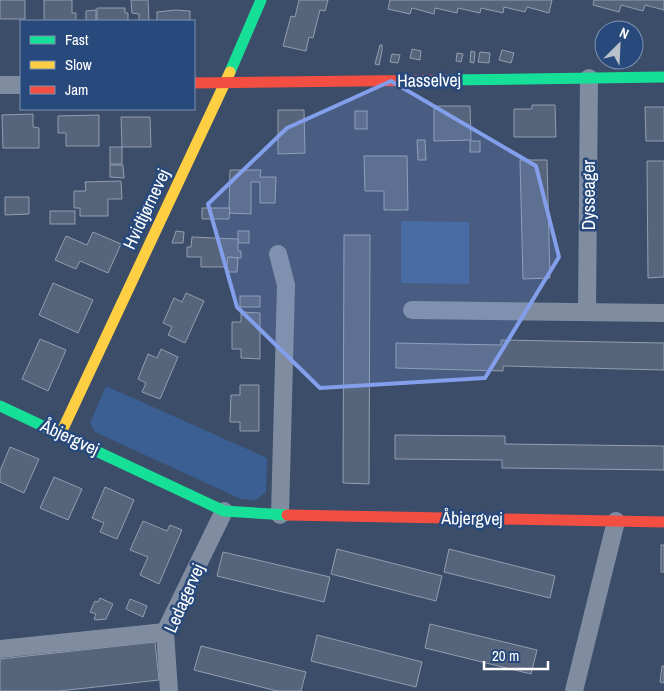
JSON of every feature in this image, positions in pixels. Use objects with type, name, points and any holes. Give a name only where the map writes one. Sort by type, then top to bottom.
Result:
[{"type":"street","name":"Hvidtjørnevej","points":[[62,433],[225,82],[261,0]]},
{"type":"street","name":"Hasselvej","points":[[195,83],[664,77]]},
{"type":"street","name":"Dysseager","points":[[587,312],[589,78]]},
{"type":"street","points":[[0,85],[20,85]]},
{"type":"street","points":[[278,254],[286,286],[280,515]]},
{"type":"street","points":[[412,310],[664,313]]},
{"type":"street","name":"Åbjergvej","points":[[0,406],[62,433],[224,511],[280,515],[664,522]]},
{"type":"street","name":"Ledagervej","points":[[170,691],[165,632],[224,511]]},
{"type":"street","points":[[574,691],[616,521]]},
{"type":"street","points":[[0,649],[165,632]]},
{"type":"highlighted area","points":[[391,81],[536,166],[559,257],[485,378],[320,388],[237,307],[208,204],[287,128]]},
{"type":"shaded area","points":[[401,221],[469,222],[469,284],[401,283]]},
{"type":"shaded area","points":[[106,386],[267,458],[266,492],[256,500],[241,499],[95,432],[90,423]]},
{"type":"building","points":[[0,0],[25,0],[25,19],[0,19]]},
{"type":"building","points":[[44,0],[72,0],[72,13],[76,13],[76,20],[44,20]]},
{"type":"building","points":[[131,0],[148,0],[149,20],[139,20],[139,14],[132,13]]},
{"type":"building","points":[[299,0],[328,0],[325,11],[320,10],[313,38],[309,37],[306,51],[283,46],[291,16],[295,17]]},
{"type":"building","points":[[390,0],[552,0],[549,13],[527,7],[525,12],[504,7],[503,13],[481,8],[480,13],[458,8],[457,13],[435,8],[434,14],[412,8],[410,14],[388,9]]},
{"type":"building","points":[[594,0],[664,0],[664,10],[645,5],[643,11],[621,5],[619,12],[593,5]]},
{"type":"building","points":[[97,8],[125,8],[125,13],[128,13],[128,20],[97,20]]},
{"type":"building","points":[[96,10],[96,20],[86,20],[86,11]]},
{"type":"building","points":[[190,11],[190,20],[157,20],[157,12]]},
{"type":"building","points":[[380,45],[382,45],[382,51],[379,65],[375,64]]},
{"type":"building","points":[[412,49],[421,51],[420,60],[410,58]]},
{"type":"building","points":[[502,50],[514,53],[511,63],[499,60]]},
{"type":"building","points":[[471,51],[475,52],[474,63],[470,62]]},
{"type":"building","points":[[480,52],[490,53],[489,63],[478,62]]},
{"type":"building","points":[[457,53],[463,54],[461,62],[456,61]]},
{"type":"building","points":[[392,54],[400,55],[398,63],[390,62]]},
{"type":"building","points":[[532,105],[555,105],[556,137],[514,137],[514,109],[532,109]]},
{"type":"building","points":[[434,106],[470,106],[471,140],[434,141]]},
{"type":"building","points":[[645,107],[664,107],[664,141],[646,141]]},
{"type":"building","points":[[278,110],[304,110],[305,153],[278,154]]},
{"type":"building","points":[[355,111],[367,111],[367,129],[355,129]]},
{"type":"building","points":[[33,114],[33,127],[39,128],[39,148],[3,148],[2,115]]},
{"type":"building","points":[[99,115],[99,146],[66,146],[66,133],[58,133],[58,116]]},
{"type":"building","points":[[121,117],[150,117],[151,147],[122,147]]},
{"type":"building","points":[[417,140],[425,140],[426,160],[418,160]]},
{"type":"building","points":[[470,141],[480,141],[480,152],[470,152]]},
{"type":"building","points":[[110,147],[122,147],[122,164],[110,164]]},
{"type":"building","points":[[364,156],[407,156],[408,210],[384,210],[384,191],[365,191]]},
{"type":"building","points":[[520,160],[547,160],[550,278],[523,279]]},
{"type":"building","points":[[647,161],[664,161],[664,277],[648,278]]},
{"type":"building","points":[[110,165],[123,165],[124,178],[110,177]]},
{"type":"building","points":[[230,170],[261,170],[260,177],[276,177],[275,203],[260,203],[260,182],[251,182],[251,214],[229,213]]},
{"type":"building","points":[[121,181],[122,199],[108,199],[108,216],[80,216],[80,208],[74,208],[74,191],[86,191],[85,182]]},
{"type":"building","points":[[5,197],[29,197],[29,214],[5,215]]},
{"type":"building","points":[[202,208],[230,208],[229,219],[202,219]]},
{"type":"building","points":[[50,211],[75,211],[75,224],[50,224]]},
{"type":"building","points":[[176,231],[184,232],[183,243],[172,243]]},
{"type":"building","points":[[238,231],[249,231],[249,243],[238,243]]},
{"type":"building","points":[[93,232],[121,244],[108,273],[80,261],[76,269],[55,260],[66,236],[87,245]]},
{"type":"building","points":[[344,235],[370,235],[369,484],[343,483]]},
{"type":"building","points":[[192,237],[238,239],[238,251],[241,251],[241,258],[228,257],[228,267],[201,267],[201,257],[187,257],[187,247],[191,247]]},
{"type":"building","points":[[228,257],[238,258],[237,272],[226,272]]},
{"type":"building","points":[[53,283],[93,300],[78,333],[39,315]]},
{"type":"building","points":[[186,293],[204,301],[185,343],[168,335],[172,327],[163,323],[174,298],[182,302]]},
{"type":"building","points":[[240,296],[260,296],[260,307],[240,307]]},
{"type":"building","points":[[241,312],[260,313],[260,359],[241,358],[241,349],[232,349],[232,322],[241,322]]},
{"type":"building","points":[[40,339],[66,350],[48,391],[22,379]]},
{"type":"building","points":[[501,340],[664,343],[664,370],[503,366],[503,371],[396,368],[396,343],[501,345]]},
{"type":"building","points":[[161,349],[178,357],[160,399],[142,392],[146,383],[138,379],[148,354],[157,358]]},
{"type":"building","points":[[240,385],[259,385],[259,431],[240,431],[240,422],[230,422],[231,395],[240,395]]},
{"type":"building","points":[[395,435],[505,436],[505,444],[664,446],[664,470],[502,468],[502,460],[395,459]]},
{"type":"building","points":[[10,447],[39,459],[24,493],[0,482],[0,471]]},
{"type":"building","points":[[54,477],[82,489],[68,520],[40,508]]},
{"type":"building","points":[[105,487],[134,500],[117,539],[100,532],[104,523],[92,518]]},
{"type":"building","points":[[143,521],[167,531],[170,525],[182,530],[159,584],[140,575],[148,557],[130,550]]},
{"type":"building","points":[[661,545],[664,545],[664,572],[661,572]]},
{"type":"building","points":[[337,549],[442,576],[436,601],[331,574]]},
{"type":"building","points":[[449,549],[555,576],[550,598],[444,572]]},
{"type":"building","points":[[223,552],[330,577],[324,602],[217,576]]},
{"type":"building","points":[[100,598],[113,604],[106,619],[96,620],[94,619],[96,614],[90,612],[95,601],[98,602]]},
{"type":"building","points":[[130,599],[147,606],[143,617],[126,609]]},
{"type":"building","points":[[430,624],[537,650],[531,674],[425,648]]},
{"type":"building","points":[[317,635],[422,662],[416,687],[311,661]]},
{"type":"building","points":[[155,642],[159,680],[59,691],[0,691],[0,659]]},
{"type":"building","points":[[201,646],[306,672],[301,691],[277,691],[194,670]]},
{"type":"building","points":[[662,666],[664,666],[664,683],[660,682]]},
{"type":"traffic: fast","points":[[230,72],[261,0]]},
{"type":"traffic: fast","points":[[447,80],[664,77]]},
{"type":"traffic: fast","points":[[0,406],[224,511],[287,515]]},
{"type":"traffic: slow","points":[[61,433],[230,72]]},
{"type":"traffic: jam","points":[[195,83],[447,80]]},
{"type":"traffic: jam","points":[[287,515],[664,522]]}]
